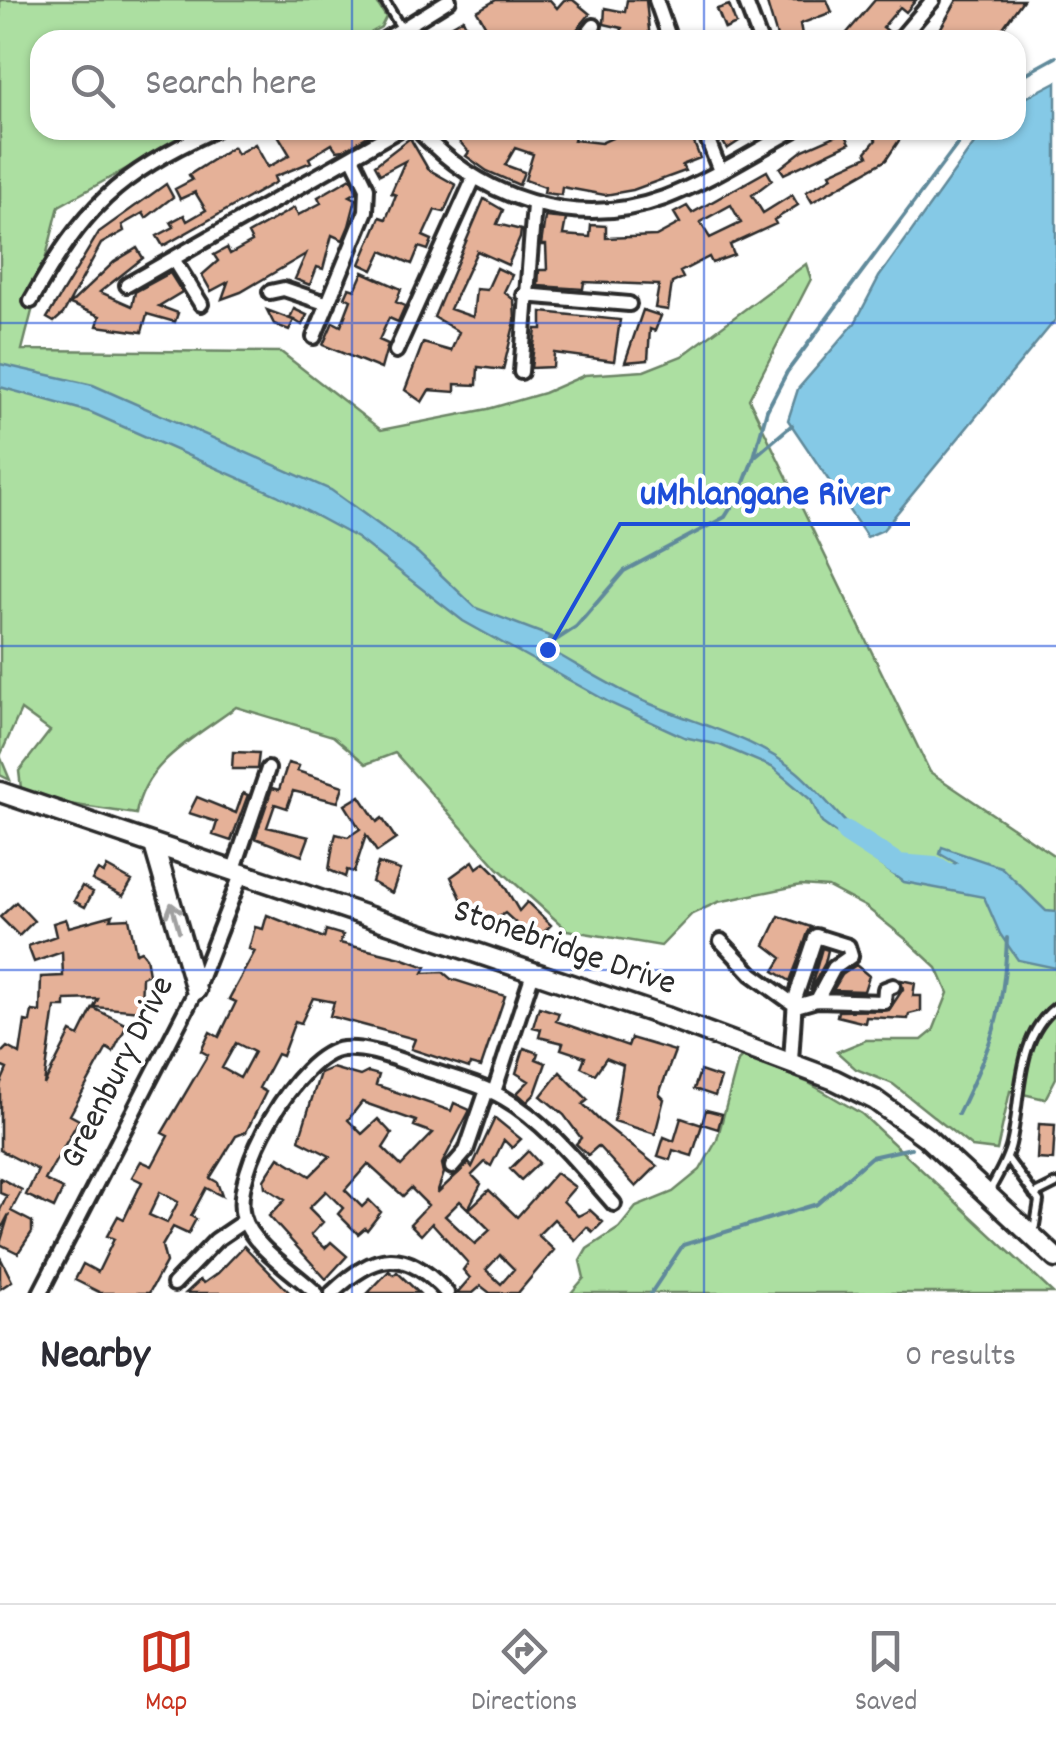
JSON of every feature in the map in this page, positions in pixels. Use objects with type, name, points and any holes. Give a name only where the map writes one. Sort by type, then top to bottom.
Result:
[{"type":"street","points":[[401,29],[449,0]]},
{"type":"street","points":[[745,0],[756,30]]},
{"type":"street","points":[[908,30],[933,0]]},
{"type":"street","points":[[660,1],[667,30]]},
{"type":"street","points":[[591,30],[594,26]]},
{"type":"street","points":[[32,301],[67,239],[110,192],[146,164],[194,140]]},
{"type":"street","points":[[127,285],[381,140]]},
{"type":"street","points":[[430,140],[474,178],[534,205],[586,211],[637,206],[720,170],[776,140]]},
{"type":"street","points":[[708,140],[720,170]]},
{"type":"street","points":[[314,337],[366,211],[368,188],[352,157]]},
{"type":"street","points":[[396,351],[474,178]]},
{"type":"street","points":[[521,372],[534,205]]},
{"type":"street","points":[[173,259],[200,304]]},
{"type":"street","points":[[270,292],[284,289],[328,304]]},
{"type":"street","points":[[524,295],[629,304]]},
{"type":"street","name":"Greenbury Drive","points":[[40,1293],[196,990],[237,874],[268,769]]},
{"type":"street","name":"Stonebridge Drive","points":[[0,792],[791,1061],[875,1100],[926,1137],[1056,1258]]},
{"type":"street","points":[[154,845],[196,990]]},
{"type":"street","points":[[791,1061],[796,1006],[816,936],[848,946],[852,956],[834,968],[817,1000]]},
{"type":"street","points":[[720,941],[752,974],[796,1006]]},
{"type":"street","points":[[452,1167],[466,1151],[533,973]]},
{"type":"street","points":[[796,1006],[817,1000],[884,1002],[885,989],[893,986]]},
{"type":"street","points":[[316,1293],[244,1222],[241,1193],[262,1138],[297,1080],[326,1054],[372,1051],[490,1091],[532,1119],[614,1204]]},
{"type":"street","points":[[174,1284],[216,1240],[244,1222]]},
{"type":"street","points":[[332,1293],[367,1264],[399,1260],[421,1268],[447,1293]]},
{"type":"lane","points":[[384,0],[401,29]]},
{"type":"lane","points":[[987,1194],[1008,1158],[1030,1042],[1042,1018],[1056,1007]]},
{"type":"lane","points":[[1008,1158],[1034,1195],[1039,1211],[1032,1236]]},
{"type":"lane","points":[[1034,1195],[1056,1184]]},
{"type":"green space","points":[[0,0],[375,0],[386,17],[376,30],[30,30],[30,140],[178,140],[59,206],[22,350],[281,352],[381,430],[488,409],[544,393],[585,375],[644,371],[682,356],[806,264],[811,279],[749,399],[930,772],[1056,857],[1056,1078],[1045,1099],[1010,1091],[997,1150],[972,1147],[893,1084],[856,1069],[837,1052],[866,1040],[922,1040],[933,1031],[948,993],[937,968],[866,907],[828,887],[801,885],[718,902],[692,914],[661,946],[567,930],[498,868],[395,753],[366,764],[333,736],[236,707],[161,765],[149,780],[136,814],[22,797],[19,771],[50,731],[21,710],[0,756]]},
{"type":"green space","points":[[0,756],[10,780],[0,775]]},
{"type":"green space","points":[[743,1056],[807,1082],[862,1114],[1053,1293],[571,1293],[584,1278],[580,1261],[587,1249],[619,1228],[636,1207],[673,1192],[700,1170],[717,1140],[738,1061]]},
{"type":"water","points":[[1056,82],[1056,319],[883,530],[867,537],[788,420],[798,389],[855,323],[879,277],[977,140],[1026,140],[1026,98]]},
{"type":"water","points":[[0,364],[93,385],[331,490],[418,553],[476,608],[557,639],[543,646],[625,692],[778,758],[887,858],[909,868],[932,871],[956,863],[940,854],[942,847],[1001,867],[1046,911],[1056,912],[1056,968],[1018,960],[1000,934],[984,897],[904,882],[822,823],[811,800],[772,767],[720,745],[684,737],[612,704],[463,621],[357,538],[277,495],[90,412],[0,387]]},
{"type":"building","points":[[496,0],[550,0],[557,8],[564,0],[573,0],[590,14],[576,30],[488,30],[477,11]]},
{"type":"building","points":[[627,0],[646,0],[649,30],[622,30],[604,24],[605,8],[625,12]]},
{"type":"building","points":[[766,0],[827,0],[832,12],[800,24],[801,30],[775,30]]},
{"type":"building","points":[[875,0],[916,0],[906,12],[900,7],[883,27],[887,30],[850,30]]},
{"type":"building","points":[[957,0],[1023,0],[1001,30],[940,30]]},
{"type":"building","points":[[729,5],[736,24],[725,29],[717,9]]},
{"type":"building","points":[[463,19],[468,30],[444,30]]},
{"type":"building","points":[[281,140],[361,140],[337,151],[332,144],[309,158],[311,162],[274,177],[276,182],[163,246],[157,236],[174,227],[171,222],[184,215],[187,221],[206,210],[195,192],[180,199],[175,189],[192,180],[189,175],[233,147],[237,154],[255,144],[268,167],[290,155]]},
{"type":"building","points":[[411,140],[428,169],[456,185],[444,212],[435,210],[423,236],[432,240],[428,250],[419,247],[412,264],[382,251],[373,270],[360,264],[380,217],[386,219],[396,195],[391,193],[405,161],[380,174],[375,165]]},
{"type":"building","points":[[458,140],[601,143],[693,140],[700,158],[682,165],[685,171],[633,190],[605,195],[562,187],[561,195],[544,193],[545,187],[525,180],[533,154],[515,148],[505,165],[524,172],[519,185],[487,171],[466,156],[469,152]]},
{"type":"building","points":[[722,140],[741,140],[727,149]]},
{"type":"building","points":[[826,140],[850,143],[784,174],[780,168],[803,150]]},
{"type":"building","points":[[876,140],[899,140],[886,160],[812,202],[806,192],[832,177],[830,173],[868,156],[866,152]]},
{"type":"building","points":[[767,171],[772,180],[752,195],[763,213],[792,195],[798,205],[774,220],[776,224],[730,245],[734,255],[712,263],[709,257],[680,272],[683,278],[672,283],[668,310],[655,308],[659,285],[584,282],[583,289],[538,286],[539,270],[547,270],[546,245],[541,245],[545,217],[566,219],[563,235],[590,237],[591,225],[606,226],[606,238],[656,236],[680,223],[674,213],[687,206],[692,213]],"holes":[[[731,205],[741,223],[710,238],[700,222]]]},
{"type":"building","points":[[351,178],[357,192],[350,196],[356,199],[349,226],[343,240],[332,235],[323,269],[317,267],[310,285],[295,279],[306,254],[241,292],[222,299],[228,282],[211,291],[202,275],[218,261],[214,255],[227,248],[230,254],[252,242],[248,234],[294,208],[298,215],[321,203],[318,197]]},
{"type":"building","points":[[166,184],[173,197],[146,218],[143,213],[122,225],[124,231],[101,244],[63,314],[54,322],[47,318],[99,232]]},
{"type":"building","points":[[484,199],[503,210],[497,224],[521,230],[520,238],[508,265],[477,251],[450,309],[473,317],[476,289],[487,290],[497,268],[512,275],[504,292],[514,300],[515,321],[503,370],[478,367],[477,385],[455,384],[455,392],[429,390],[422,402],[405,390],[423,343],[451,351],[459,332],[434,317]]},
{"type":"building","points":[[137,248],[143,258],[100,292],[132,306],[135,292],[170,273],[182,292],[159,306],[178,313],[175,322],[147,314],[142,332],[97,326],[100,316],[70,304],[114,262]]},
{"type":"building","points":[[363,272],[401,289],[396,302],[405,306],[398,322],[389,318],[379,340],[388,344],[381,369],[323,345],[333,322],[341,326],[351,300],[345,297],[349,288],[355,290]]},
{"type":"building","points":[[294,309],[307,315],[302,325],[294,320],[289,330],[274,324],[267,310],[293,320],[290,318]]},
{"type":"building","points":[[643,310],[661,316],[655,331],[650,329],[648,360],[625,362]]},
{"type":"building","points":[[542,312],[620,320],[614,361],[554,353],[553,367],[531,368],[536,329],[542,329]]},
{"type":"building","points":[[233,752],[259,753],[257,769],[232,769]]},
{"type":"building","points":[[288,763],[299,766],[297,771],[343,786],[338,802],[293,791],[287,808],[275,804],[267,827],[309,837],[302,856],[255,838],[272,788],[279,790]]},
{"type":"building","points":[[243,793],[248,795],[231,841],[213,835],[217,822],[189,813],[197,797],[236,813]]},
{"type":"building","points":[[360,796],[377,822],[382,818],[396,839],[377,852],[366,835],[354,872],[347,870],[345,877],[329,870],[333,845],[336,834],[348,837],[360,829],[345,805]]},
{"type":"building","points":[[473,861],[477,868],[485,862],[498,875],[519,911],[527,902],[551,925],[535,941],[505,913],[490,923],[486,916],[477,921],[467,911],[451,877]]},
{"type":"building","points":[[378,863],[400,870],[392,893],[372,882]]},
{"type":"building","points":[[107,867],[132,881],[123,896],[92,880],[98,870],[104,873]]},
{"type":"building","points":[[82,886],[93,892],[85,907],[74,901]]},
{"type":"building","points":[[16,902],[34,921],[19,936],[0,917]]},
{"type":"building","points":[[113,915],[111,919],[129,918],[136,953],[141,951],[146,957],[149,974],[142,977],[141,1011],[94,1007],[98,999],[65,1000],[65,1007],[55,1007],[44,1085],[71,1032],[79,1036],[93,1008],[127,1025],[113,1052],[107,1048],[70,1115],[79,1120],[45,1180],[63,1189],[54,1208],[26,1195],[38,1170],[0,1150],[0,1085],[7,1069],[0,1066],[0,1054],[7,1047],[20,1054],[25,1021],[30,1022],[32,1011],[40,1012],[41,977],[63,976],[62,952],[34,962],[28,946],[56,936],[53,923],[66,919],[69,927]]},
{"type":"building","points":[[267,915],[324,938],[326,930],[343,935],[340,943],[401,958],[426,967],[423,973],[443,972],[451,979],[505,996],[481,1067],[470,1064],[469,1068],[411,1049],[415,1039],[330,1016],[334,1002],[313,998],[301,1023],[295,1021],[282,1056],[277,1054],[259,1088],[266,1092],[246,1132],[236,1136],[210,1178],[217,1182],[222,1196],[206,1188],[191,1216],[196,1219],[188,1234],[173,1227],[162,1246],[166,1262],[149,1293],[101,1293],[75,1280],[83,1264],[98,1272],[114,1239],[107,1236],[118,1216],[124,1219],[142,1182],[132,1177],[141,1161],[152,1166],[168,1136],[162,1133],[208,1055],[201,1051],[210,1032],[219,1037],[236,1002],[229,999],[255,951],[249,949],[255,927],[263,929]],"holes":[[[236,1043],[254,1052],[240,1078],[222,1068]],[[160,1192],[178,1202],[167,1223],[149,1215]]]},
{"type":"building","points":[[779,916],[811,927],[790,981],[774,971],[782,958],[765,945]]},
{"type":"building","points":[[822,948],[828,950],[825,963],[810,991]]},
{"type":"building","points":[[856,965],[869,976],[864,991],[833,990],[842,975]]},
{"type":"building","points":[[901,980],[915,983],[913,996],[921,996],[921,1011],[909,1014],[908,1019],[866,1017],[865,1023],[837,1016],[838,1011],[889,1010],[903,989]]},
{"type":"building","points":[[539,1007],[559,1013],[556,1021],[628,1046],[631,1038],[675,1051],[659,1094],[664,1099],[655,1134],[614,1121],[623,1065],[606,1058],[595,1074],[581,1067],[585,1057],[561,1049],[563,1043],[539,1037],[541,1029],[533,1027]]},
{"type":"building","points":[[524,1048],[538,1053],[536,1059],[546,1063],[535,1094],[527,1102],[517,1093],[529,1081],[516,1073]]},
{"type":"building","points":[[332,1068],[360,1076],[368,1072],[379,1075],[376,1085],[451,1111],[454,1103],[470,1110],[442,1164],[444,1173],[437,1193],[469,1163],[472,1167],[495,1118],[521,1139],[512,1148],[504,1140],[491,1166],[485,1162],[472,1175],[481,1184],[468,1209],[460,1201],[445,1216],[475,1244],[490,1230],[469,1209],[489,1190],[517,1217],[556,1173],[575,1187],[563,1201],[578,1216],[590,1210],[603,1222],[593,1232],[587,1227],[575,1240],[554,1219],[538,1235],[554,1250],[518,1293],[490,1293],[481,1286],[473,1293],[457,1293],[470,1278],[463,1270],[468,1263],[432,1223],[421,1235],[410,1224],[428,1205],[411,1188],[403,1196],[368,1164],[345,1190],[362,1207],[369,1200],[381,1212],[367,1230],[358,1234],[338,1214],[343,1208],[326,1191],[309,1208],[323,1222],[311,1235],[325,1248],[331,1242],[347,1256],[326,1279],[269,1216],[285,1200],[265,1187],[264,1180],[279,1157],[310,1176],[330,1156],[299,1140],[320,1073]],"holes":[[[362,1102],[416,1121],[414,1126],[433,1133],[401,1166],[383,1148],[392,1134],[378,1119],[362,1134],[348,1120]],[[500,1255],[514,1269],[501,1284],[486,1270]]]},
{"type":"building","points":[[700,1071],[721,1078],[715,1096],[694,1089]]},
{"type":"building","points":[[560,1072],[588,1100],[583,1104],[599,1120],[657,1166],[636,1187],[598,1146],[588,1155],[576,1144],[581,1138],[564,1115],[541,1096]]},
{"type":"building","points":[[706,1110],[722,1114],[718,1129],[702,1124]]},
{"type":"building","points":[[681,1118],[702,1125],[692,1156],[673,1150],[670,1160],[658,1156],[664,1137],[674,1141]]},
{"type":"building","points":[[1039,1124],[1055,1125],[1053,1160],[1037,1159]]},
{"type":"building","points":[[528,1151],[539,1163],[521,1180],[510,1169]]},
{"type":"building","points":[[0,1178],[22,1190],[11,1211],[32,1222],[32,1232],[18,1253],[0,1244],[9,1214],[0,1231],[0,1210],[7,1196],[0,1193]]},
{"type":"building","points":[[244,1246],[290,1293],[186,1293],[200,1280],[204,1283],[218,1273]]},
{"type":"building","points":[[0,1257],[12,1281],[0,1289]]},
{"type":"building","points":[[389,1271],[394,1275],[397,1272],[419,1293],[368,1293]]},
{"type":"waterway","points":[[1026,74],[1056,57]]},
{"type":"waterway","points":[[754,457],[767,410],[787,372],[961,140]]},
{"type":"waterway","points":[[549,639],[556,640],[576,627],[624,571],[725,517],[740,493],[754,457],[792,425]]},
{"type":"waterway","points":[[847,832],[898,865],[935,868],[963,880]]},
{"type":"waterway","points":[[958,1114],[994,1029],[1003,988],[1007,938]]},
{"type":"waterway","points":[[651,1293],[683,1245],[817,1204],[871,1157],[911,1148]]},
{"type":"place","name":"uMhlangane River","points":[[548,650]]}]
